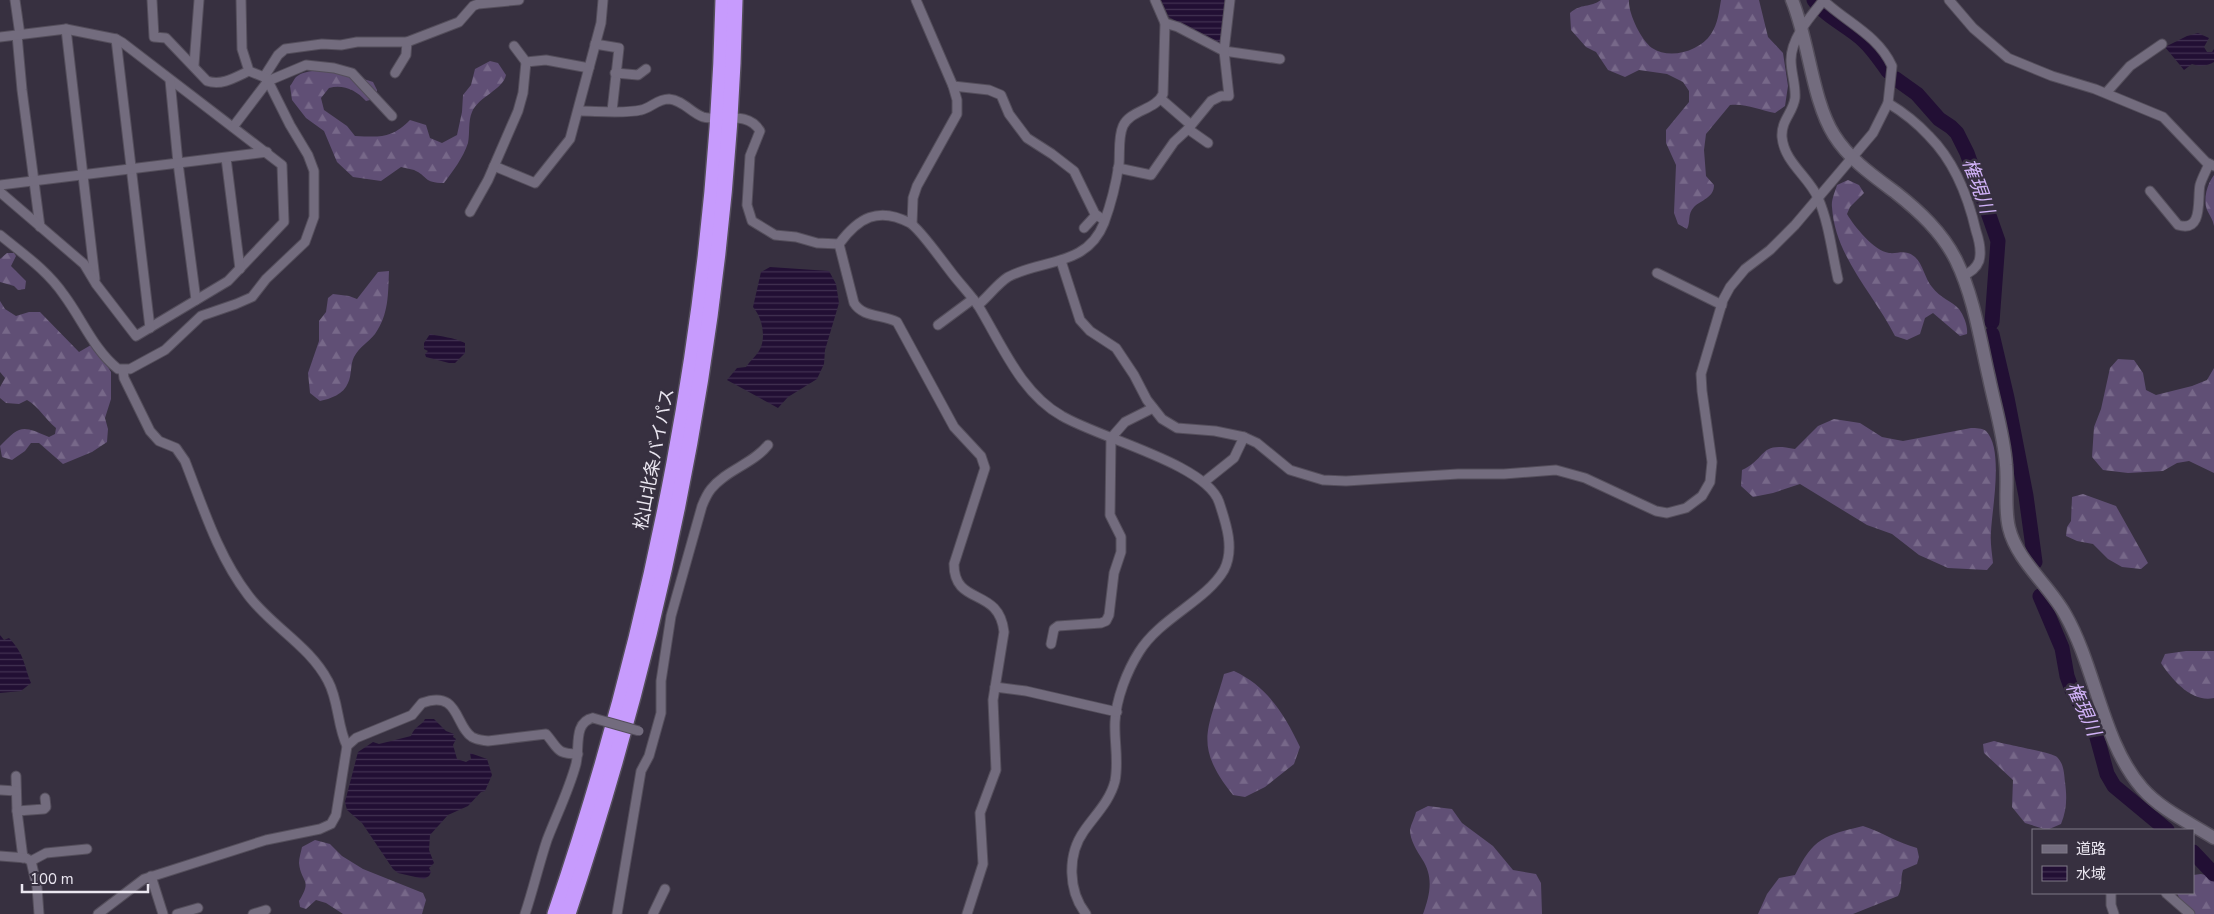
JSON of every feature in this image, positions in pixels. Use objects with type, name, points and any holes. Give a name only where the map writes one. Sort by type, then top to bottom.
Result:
[{"type":"highway","name":"松山北条バイパス","points":[[723,0],[724,117]]},
{"type":"highway","name":"松山北条バイパス","points":[[568,914],[610,782],[649,610],[685,465],[698,390],[716,258],[724,117],[735,0]]},
{"type":"highway","name":"松山北条バイパス","points":[[555,914],[649,610]]},
{"type":"street","points":[[15,0],[22,90],[40,227]]},
{"type":"street","points":[[152,0],[154,37],[166,38],[194,65],[207,81],[214,84],[249,71]]},
{"type":"street","points":[[194,65],[198,0]]},
{"type":"street","points":[[241,0],[242,49],[249,71],[266,79],[286,75],[300,66],[334,68],[352,73],[392,116]]},
{"type":"street","points":[[233,127],[266,79],[278,55],[286,49],[293,46],[322,44],[341,46],[357,42],[407,42],[460,22],[473,6],[478,4],[519,0]]},
{"type":"street","points":[[494,166],[535,183],[570,139],[601,23],[603,0]]},
{"type":"street","points":[[912,224],[913,198],[957,114],[957,100],[953,86],[916,0]]},
{"type":"street","points":[[938,325],[975,302],[1006,278],[1062,262],[1087,246],[1100,218],[1118,168],[1123,126],[1132,117],[1161,99],[1163,94],[1165,23],[1155,0]]},
{"type":"street","points":[[1118,168],[1151,175],[1174,142],[1190,127],[1211,101],[1221,96],[1229,96],[1224,51],[1230,0]]},
{"type":"street","points":[[1792,0],[1802,30],[1826,121],[1834,136],[1851,157],[1921,214],[1949,248],[1963,276],[1972,302],[2004,445],[2007,516],[2015,544],[2056,598],[2076,635],[2086,657],[2114,744],[2143,790],[2163,806],[2214,838]]},
{"type":"street","points":[[1949,0],[1973,28],[2008,58],[2037,71],[2106,94],[2162,118],[2212,165],[2200,186],[2199,213],[2188,225],[2178,226],[2150,192]]},
{"type":"street","points":[[1062,262],[1080,320],[1090,331],[1116,348],[1153,408],[1162,419],[1177,428],[1215,431],[1244,437],[1257,443],[1290,470],[1323,480],[1458,474],[1504,474],[1556,470],[1585,478],[1644,507],[1667,513],[1678,511],[1686,508],[1702,496],[1707,490],[1712,472],[1711,451],[1702,391],[1702,374],[1722,305],[1736,278],[1782,239],[1818,196],[1851,157],[1873,132],[1888,103],[1892,66],[1890,61],[1872,38],[1821,3],[1794,44],[1791,60],[1795,99],[1791,110],[1783,121],[1782,137],[1786,152],[1818,196],[1838,280]]},
{"type":"street","points":[[1165,23],[1178,27],[1224,51],[1280,59]]},
{"type":"street","points":[[66,29],[96,284]]},
{"type":"street","points":[[0,38],[66,29],[123,43],[282,165],[284,222],[228,281],[136,336],[96,284],[84,264],[0,192]]},
{"type":"street","points":[[116,40],[150,328]]},
{"type":"street","points":[[395,73],[406,55],[407,42]]},
{"type":"street","points":[[595,44],[619,48],[612,111]]},
{"type":"street","points":[[2106,94],[2130,66],[2162,44]]},
{"type":"street","points":[[470,212],[494,166],[518,111],[523,93],[526,62],[514,46]]},
{"type":"street","points":[[526,62],[546,60],[589,68]]},
{"type":"street","points":[[615,73],[638,76],[646,69]]},
{"type":"street","points":[[0,235],[43,270],[64,294],[88,333],[118,369],[130,369],[165,350],[201,316],[252,297],[266,279],[305,242],[314,217],[314,172],[308,155],[266,79]]},
{"type":"street","points":[[170,80],[178,163],[196,300]]},
{"type":"street","points":[[953,86],[989,90],[1001,95],[1009,114],[1027,138],[1052,154],[1074,172],[1100,218]]},
{"type":"street","points":[[579,111],[642,110],[655,102],[671,99],[703,116],[748,120],[755,123],[760,131],[750,156],[747,205],[752,221],[774,235],[796,237],[817,243],[839,244]]},
{"type":"street","points":[[1161,99],[1208,143]]},
{"type":"street","points":[[1888,103],[1900,110],[1930,137],[1954,171],[1963,188],[1970,205],[1980,252],[1979,262],[1974,270],[1963,276]]},
{"type":"street","points":[[0,185],[267,152]]},
{"type":"street","points":[[226,158],[240,269]]},
{"type":"street","points":[[839,244],[850,229],[860,221],[875,215],[890,217],[912,224],[975,302],[1001,346],[1038,398],[1062,417],[1182,468],[1212,488],[1219,500],[1230,544],[1224,568],[1208,588],[1149,638],[1131,667],[1115,721],[1117,771],[1114,785],[1105,804],[1083,832],[1075,846],[1072,861],[1075,894],[1086,914]]},
{"type":"street","points":[[1084,228],[1100,218]]},
{"type":"street","points":[[839,244],[854,303],[858,309],[865,313],[888,317],[897,322],[954,427],[980,456],[985,468],[956,554],[954,577],[959,586],[995,607],[1003,623],[1003,643],[992,716],[996,770],[980,813],[983,864],[967,914]]},
{"type":"street","points":[[1657,273],[1722,305]]},
{"type":"street","points":[[98,914],[144,879],[151,876],[266,840],[320,829],[331,824],[336,815],[342,787],[347,746],[328,680],[317,664],[248,595],[225,559],[185,461],[176,448],[159,441],[150,431],[124,378],[123,370]]},
{"type":"street","points":[[1052,644],[1054,629],[1058,626],[1101,623],[1106,621],[1109,615],[1114,573],[1122,544],[1110,515],[1111,438],[1124,422],[1153,408]]},
{"type":"street","points":[[1204,482],[1234,458],[1244,437]]},
{"type":"street","points":[[617,914],[641,771],[649,756],[661,713],[661,681],[672,616],[702,506],[710,490],[720,480],[758,455],[768,445]]},
{"type":"street","points":[[649,610],[672,616]]},
{"type":"street","points":[[995,687],[1035,693],[1117,712]]},
{"type":"street","points":[[347,746],[356,738],[407,718],[422,703],[438,700],[452,708],[471,736],[479,740],[488,741],[546,734],[557,750],[563,754],[578,754]]},
{"type":"street","points":[[525,914],[548,840],[565,800],[578,754],[579,732],[582,724],[586,719],[593,718],[639,730],[654,736]]},
{"type":"street","points":[[16,776],[17,811],[27,860],[37,887],[39,914]]},
{"type":"street","points":[[0,790],[16,791]]},
{"type":"street","points":[[17,811],[44,809],[46,808],[45,798]]},
{"type":"street","points":[[0,856],[27,860],[46,853],[87,849]]},
{"type":"street","points":[[151,876],[162,914]]},
{"type":"street","points":[[653,914],[665,889]]},
{"type":"street","points":[[2111,894],[2110,905],[2114,914]]},
{"type":"street","points":[[2167,894],[2190,914]]},
{"type":"street","points":[[177,914],[198,908]]},
{"type":"street","points":[[253,914],[266,910]]},
{"type":"green space","points":[[1601,0],[1629,0],[1633,19],[1648,44],[1659,52],[1676,53],[1692,49],[1706,40],[1715,26],[1721,0],[1759,0],[1768,37],[1783,53],[1788,86],[1785,106],[1775,113],[1747,106],[1730,105],[1706,134],[1704,150],[1706,176],[1714,185],[1710,196],[1692,210],[1687,229],[1678,224],[1674,213],[1676,165],[1666,143],[1666,130],[1689,102],[1689,91],[1683,82],[1667,74],[1639,70],[1625,77],[1608,70],[1596,52],[1586,47],[1571,30],[1570,13],[1578,8]]},
{"type":"green space","points":[[490,61],[498,63],[506,75],[500,85],[475,106],[470,119],[466,149],[444,183],[432,182],[414,170],[401,167],[381,181],[353,177],[337,162],[324,131],[306,118],[292,100],[290,86],[296,77],[303,73],[313,71],[334,72],[373,82],[377,90],[374,99],[366,101],[354,91],[344,87],[329,88],[321,98],[324,110],[347,126],[355,136],[385,136],[397,131],[410,120],[426,125],[430,138],[442,143],[457,135],[462,112],[463,95],[471,85],[475,69]]},
{"type":"green space","points":[[2214,175],[2214,226],[2205,201],[2208,187]]},
{"type":"green space","points":[[1848,180],[1859,185],[1864,193],[1850,207],[1847,214],[1854,225],[1877,248],[1889,253],[1905,252],[1915,257],[1935,291],[1959,309],[1965,321],[1967,334],[1960,336],[1933,313],[1925,318],[1920,334],[1907,340],[1895,336],[1848,259],[1840,242],[1835,225],[1832,204],[1833,196],[1837,185]]},
{"type":"green space","points":[[7,253],[14,253],[16,256],[11,266],[26,281],[25,289],[18,290],[14,286],[0,282],[0,259]]},
{"type":"green space","points":[[389,271],[387,304],[380,326],[354,357],[346,387],[336,395],[320,401],[310,393],[308,373],[319,341],[319,321],[326,312],[328,298],[333,294],[357,299],[378,272]]},
{"type":"green space","points":[[0,301],[5,309],[16,316],[29,312],[40,312],[79,352],[91,345],[103,359],[111,372],[111,399],[105,418],[108,429],[107,442],[92,452],[63,464],[39,443],[31,443],[25,451],[12,460],[2,457],[0,446],[17,431],[22,429],[33,430],[49,437],[55,434],[56,428],[27,400],[19,404],[6,403],[0,398],[0,387],[5,378],[0,372]]},
{"type":"green space","points":[[2118,359],[2134,360],[2143,373],[2146,390],[2156,395],[2192,386],[2207,380],[2214,368],[2214,473],[2189,461],[2177,463],[2163,471],[2128,473],[2103,470],[2092,457],[2094,427],[2101,409],[2110,368]]},
{"type":"green space","points":[[1834,419],[1860,423],[1882,437],[1903,441],[1971,428],[1986,431],[1995,451],[1996,465],[1991,536],[1993,563],[1987,570],[1948,568],[1919,555],[1892,534],[1867,525],[1800,484],[1753,497],[1741,486],[1742,470],[1756,461],[1764,452],[1775,447],[1795,449],[1818,426]]},
{"type":"green space","points":[[2083,494],[2116,506],[2148,563],[2141,569],[2122,567],[2108,559],[2093,544],[2077,541],[2066,536],[2067,527],[2071,521],[2072,497]]},
{"type":"green space","points":[[2186,651],[2214,651],[2214,698],[2206,699],[2190,694],[2177,683],[2161,663],[2165,654]]},
{"type":"green space","points":[[1234,671],[1256,685],[1274,703],[1300,747],[1294,764],[1265,787],[1245,797],[1233,795],[1220,777],[1208,749],[1209,723],[1224,674]]},
{"type":"green space","points":[[1994,741],[2057,757],[2063,769],[2066,793],[2065,809],[2061,824],[2049,829],[2044,829],[2025,823],[2012,807],[2013,780],[1984,753],[1983,744]]},
{"type":"green space","points":[[1428,806],[1452,809],[1462,823],[1493,846],[1513,870],[1536,874],[1541,883],[1542,914],[1423,914],[1429,893],[1429,879],[1426,866],[1412,841],[1410,830],[1416,812]]},
{"type":"green space","points":[[1863,826],[1917,848],[1919,857],[1917,864],[1903,870],[1898,896],[1853,914],[1758,914],[1767,894],[1779,878],[1795,875],[1814,846],[1839,832]]},
{"type":"green space","points":[[315,840],[330,844],[342,856],[363,869],[423,893],[426,900],[422,914],[343,914],[326,903],[316,900],[306,909],[300,907],[299,901],[306,885],[300,869],[300,855],[302,847]]},
{"type":"green space","points":[[2201,874],[2214,877],[2214,914],[2186,914],[2177,894],[2194,894],[2194,875]]},
{"type":"water","points":[[1161,0],[1225,0],[1222,42],[1218,44],[1169,17]]},
{"type":"water","points":[[2198,33],[2209,38],[2204,47],[2207,52],[2212,52],[2214,49],[2214,62],[2203,66],[2192,64],[2184,70],[2165,47],[2187,36]]},
{"type":"water","points":[[770,267],[829,271],[836,284],[839,303],[825,350],[824,364],[817,379],[788,397],[778,408],[727,380],[737,368],[746,367],[761,346],[763,334],[761,322],[753,307],[761,272]]},
{"type":"water","points":[[430,334],[452,338],[465,343],[465,353],[455,363],[426,357],[425,354],[428,351],[424,349],[424,343]]},
{"type":"water","points":[[0,635],[4,640],[9,638],[23,659],[31,683],[21,691],[0,693]]},
{"type":"water","points":[[425,719],[434,719],[446,731],[454,734],[453,737],[456,739],[453,745],[457,759],[466,762],[471,759],[470,753],[487,759],[492,775],[485,791],[481,792],[468,806],[448,815],[430,835],[429,850],[434,863],[429,868],[431,872],[429,876],[424,879],[398,873],[393,869],[362,823],[347,810],[345,802],[358,752],[373,742],[379,744],[411,736]]},
{"type":"waterway","name":"権現川","points":[[1814,0],[1831,16],[1867,43],[1888,71]]},
{"type":"waterway","name":"権現川","points":[[1896,79],[1917,94],[1939,119],[1957,133],[1967,153],[1998,241],[1992,322]]},
{"type":"waterway","name":"権現川","points":[[1992,334],[2007,398],[2026,496],[2035,562]]},
{"type":"waterway","name":"権現川","points":[[2040,596],[2062,648],[2067,676],[2072,690],[2095,730],[2107,774],[2114,786],[2166,829]]},
{"type":"waterway","name":"権現川","points":[[2194,853],[2214,874]]}]
